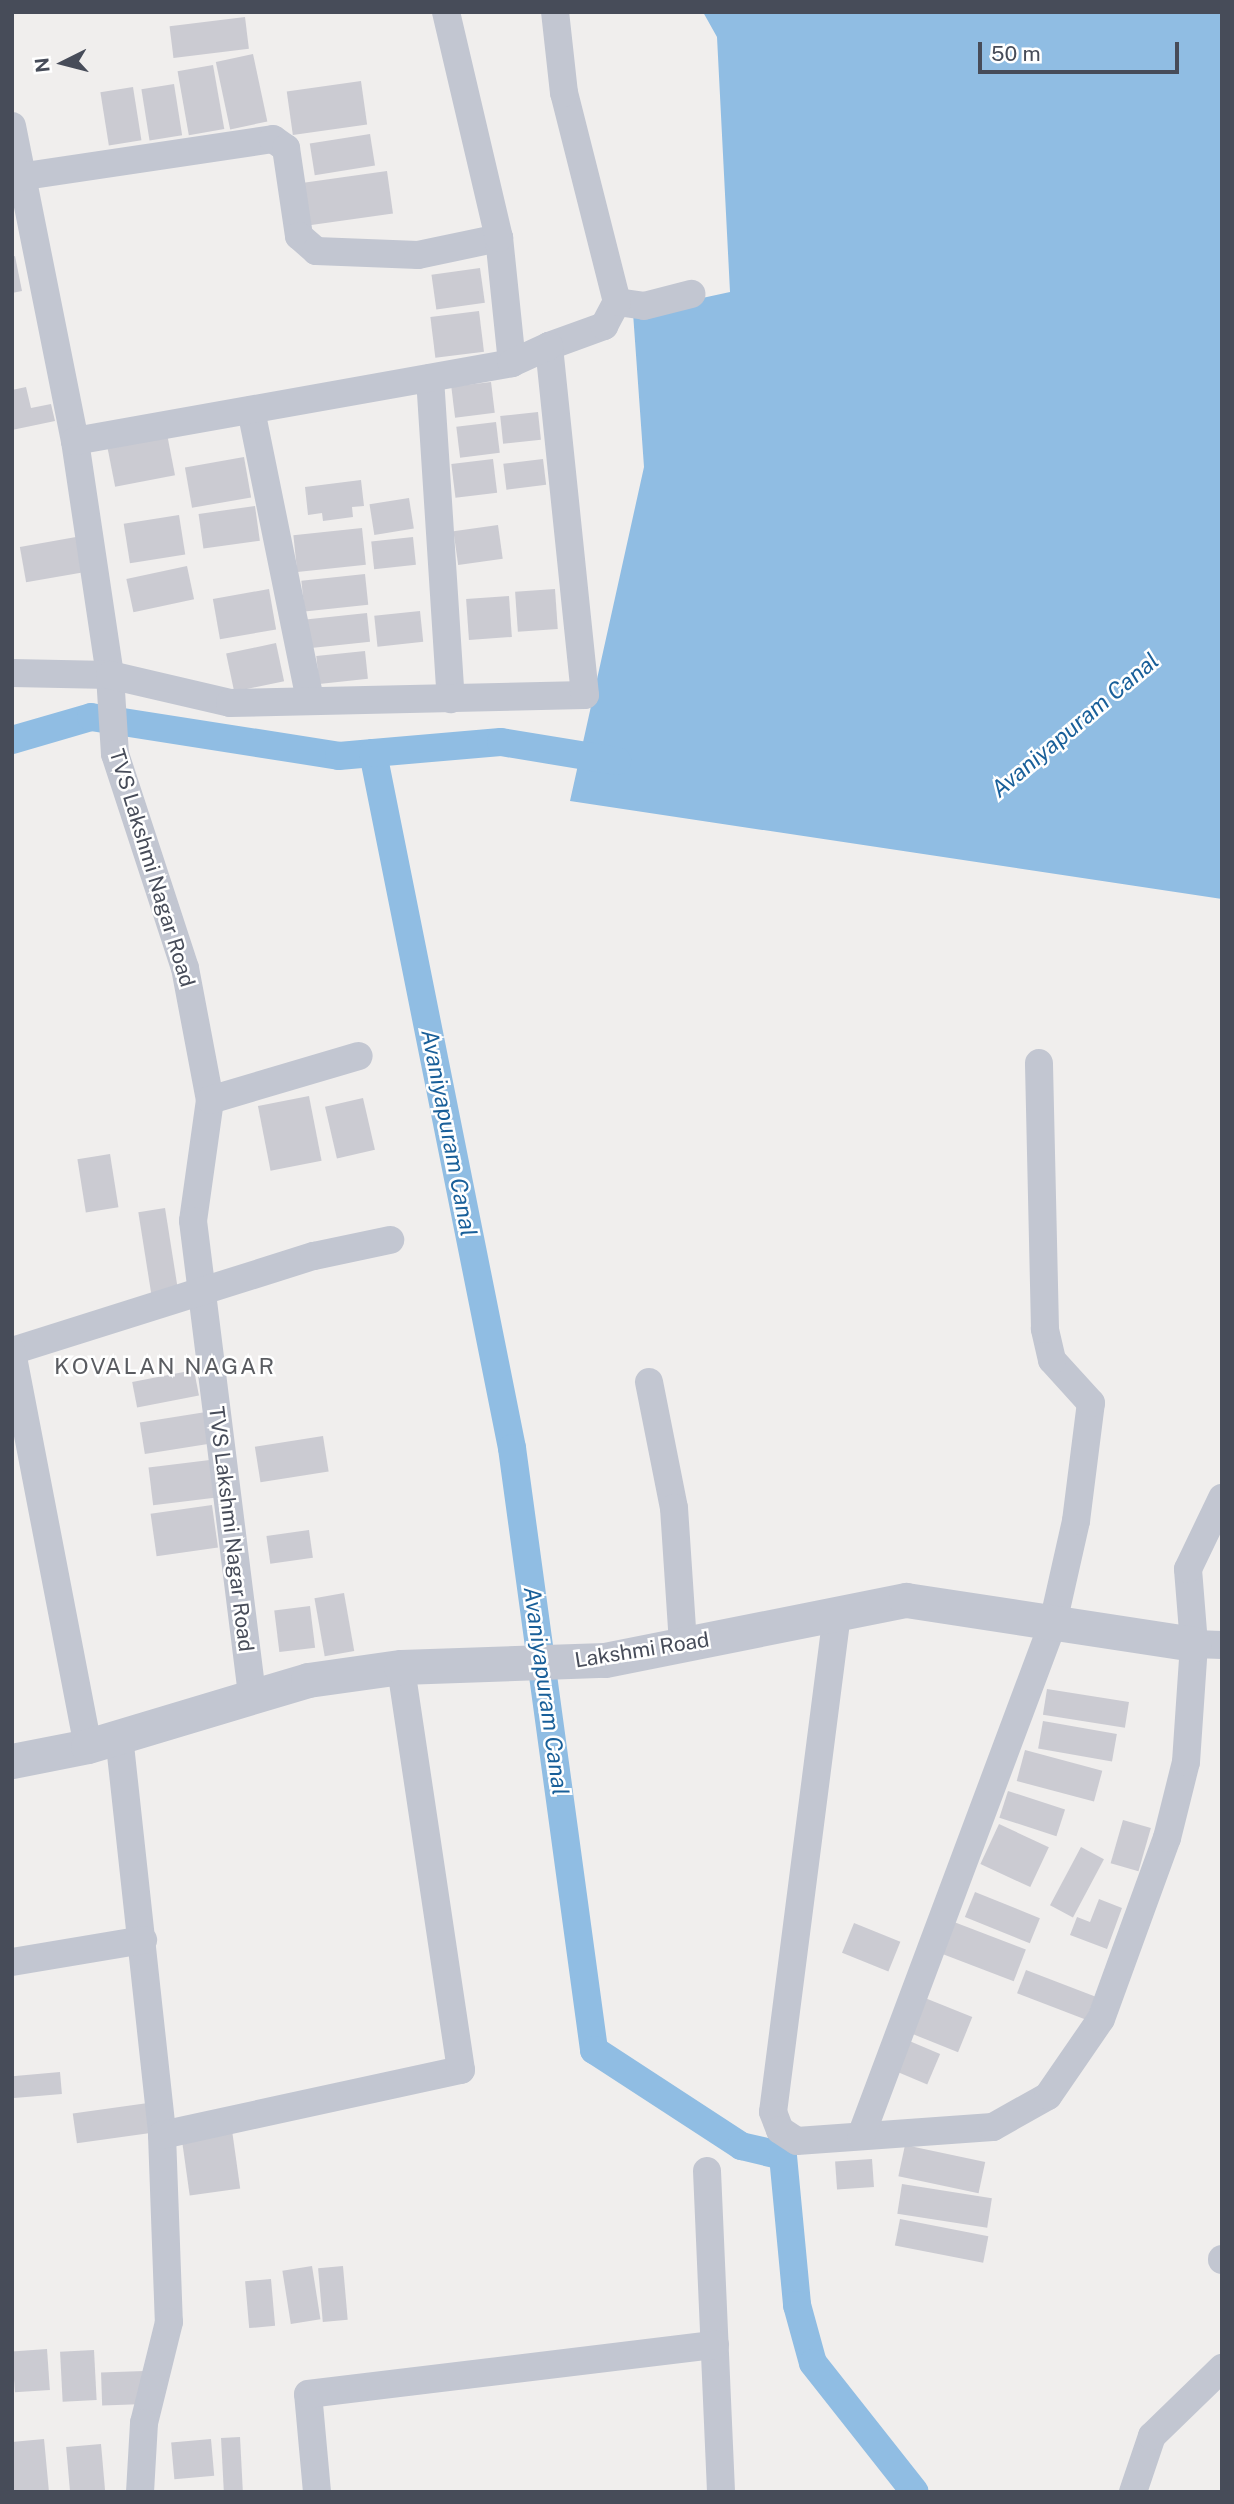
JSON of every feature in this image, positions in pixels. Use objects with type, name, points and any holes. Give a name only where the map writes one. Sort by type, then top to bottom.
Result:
[{"type":"street","points":[[446,12],[499,239],[512,363]]},
{"type":"street","points":[[75,441],[512,363],[604,326],[617,302],[564,93],[555,12]]},
{"type":"street","name":"TVS Lakshmi Nagar Road","points":[[12,126],[17,177],[75,441],[110,675],[115,754],[185,968],[210,1100],[193,1221],[252,1696]]},
{"type":"street","points":[[17,177],[273,139],[286,148],[299,236],[316,251],[418,256],[499,239]]},
{"type":"street","points":[[617,302],[644,306],[691,294]]},
{"type":"street","points":[[12,673],[110,675],[230,703],[585,695],[549,346]]},
{"type":"street","points":[[430,377],[451,699]]},
{"type":"street","points":[[251,410],[310,701]]},
{"type":"street","points":[[210,1100],[359,1056]]},
{"type":"street","points":[[861,2136],[1053,1623],[1076,1521],[1091,1404],[1052,1360],[1045,1329],[1039,1063]]},
{"type":"street","points":[[140,2492],[144,2423],[169,2322],[162,2134],[143,1940],[103,1741],[12,1352],[314,1256],[390,1240]]},
{"type":"street","points":[[649,1382],[674,1508],[683,1644]]},
{"type":"street","points":[[837,1614],[773,2112],[780,2130],[797,2141],[993,2127],[1048,2096],[1101,2019],[1174,1812],[1186,1762],[1208,1645],[1188,1569],[1222,1498]]},
{"type":"street","name":"Lakshmi Road","points":[[12,1761],[103,1741],[308,1680],[401,1667],[516,1666],[605,1660],[906,1600],[1208,1645]]},
{"type":"street","points":[[162,2134],[461,2070],[401,1667]]},
{"type":"street","points":[[12,1962],[143,1940]]},
{"type":"street","points":[[707,2171],[721,2492]]},
{"type":"street","points":[[317,2492],[308,2394],[715,2345]]},
{"type":"street","points":[[1133,2492],[1153,2436],[1222,2368]]},
{"type":"water","points":[[703,12],[1222,12],[1222,899],[570,801],[644,467],[633,313],[730,292],[717,37]]},
{"type":"building","points":[[245,17],[249,49],[173,58],[170,26]]},
{"type":"building","points":[[253,54],[267,121],[230,129],[216,62]]},
{"type":"building","points":[[213,65],[224,129],[189,135],[178,71]]},
{"type":"building","points":[[361,81],[367,125],[293,135],[287,91]]},
{"type":"building","points":[[174,84],[182,135],[150,141],[141,89]]},
{"type":"building","points":[[133,87],[141,140],[109,145],[100,92]]},
{"type":"building","points":[[370,134],[375,166],[315,175],[310,144]]},
{"type":"building","points":[[387,171],[393,214],[308,226],[302,183]]},
{"type":"building","points":[[15,256],[22,291],[12,293],[12,257]]},
{"type":"building","points":[[480,268],[485,303],[436,309],[431,275]]},
{"type":"building","points":[[479,311],[484,352],[435,358],[430,317]]},
{"type":"building","points":[[491,382],[495,413],[455,418],[451,387]]},
{"type":"building","points":[[26,387],[31,408],[51,404],[55,421],[12,430],[12,390]]},
{"type":"building","points":[[538,412],[541,440],[503,444],[500,416]]},
{"type":"building","points":[[496,422],[500,453],[460,458],[456,427]]},
{"type":"building","points":[[167,434],[175,475],[115,487],[107,446]]},
{"type":"building","points":[[244,457],[251,497],[192,508],[185,467]]},
{"type":"building","points":[[493,459],[497,493],[455,498],[451,464]]},
{"type":"building","points":[[543,459],[546,485],[506,490],[503,464]]},
{"type":"building","points":[[361,480],[364,506],[352,507],[353,517],[323,521],[322,513],[308,515],[305,487]]},
{"type":"building","points":[[409,498],[414,529],[374,535],[369,504]]},
{"type":"building","points":[[255,506],[260,541],[203,549],[199,514]]},
{"type":"building","points":[[179,515],[185,555],[130,563],[124,524]]},
{"type":"building","points":[[498,525],[503,559],[458,565],[453,531]]},
{"type":"building","points":[[362,528],[366,565],[297,572],[293,535]]},
{"type":"building","points":[[76,537],[82,572],[26,582],[20,547]]},
{"type":"building","points":[[413,537],[416,565],[374,569],[371,541]]},
{"type":"building","points":[[187,566],[194,599],[133,612],[126,579]]},
{"type":"building","points":[[365,574],[368,605],[305,612],[301,581]]},
{"type":"building","points":[[269,589],[276,629],[220,639],[213,599]]},
{"type":"building","points":[[555,589],[558,629],[518,632],[515,592]]},
{"type":"building","points":[[509,596],[512,637],[469,640],[466,599]]},
{"type":"building","points":[[420,611],[423,642],[377,647],[374,616]]},
{"type":"building","points":[[367,613],[370,642],[306,649],[303,620]]},
{"type":"building","points":[[276,643],[284,681],[234,692],[226,654]]},
{"type":"building","points":[[365,651],[368,679],[319,684],[316,656]]},
{"type":"building","points":[[309,1096],[322,1161],[271,1171],[258,1106]]},
{"type":"building","points":[[363,1098],[375,1150],[337,1158],[325,1107]]},
{"type":"building","points":[[110,1154],[118,1207],[86,1212],[77,1159]]},
{"type":"building","points":[[165,1208],[178,1290],[151,1294],[138,1212]]},
{"type":"building","points":[[194,1370],[199,1396],[137,1408],[132,1382]]},
{"type":"building","points":[[206,1412],[211,1444],[145,1454],[140,1422]]},
{"type":"building","points":[[323,1436],[329,1472],[260,1482],[255,1447]]},
{"type":"building","points":[[218,1459],[223,1497],[153,1505],[149,1468]]},
{"type":"building","points":[[212,1505],[218,1548],[157,1556],[151,1514]]},
{"type":"building","points":[[309,1530],[313,1558],[270,1564],[266,1536]]},
{"type":"building","points":[[344,1593],[354,1651],[325,1656],[314,1598]]},
{"type":"building","points":[[310,1606],[315,1648],[279,1652],[274,1610]]},
{"type":"building","points":[[1047,1689],[1129,1702],[1125,1728],[1043,1715]]},
{"type":"building","points":[[1043,1721],[1117,1734],[1112,1762],[1038,1749]]},
{"type":"building","points":[[1025,1750],[1102,1771],[1094,1802],[1017,1781]]},
{"type":"building","points":[[1008,1791],[1065,1810],[1056,1836],[999,1818]]},
{"type":"building","points":[[1123,1820],[1151,1828],[1138,1871],[1111,1863]]},
{"type":"building","points":[[999,1824],[1049,1847],[1030,1887],[980,1864]]},
{"type":"building","points":[[1081,1847],[1104,1859],[1073,1917],[1050,1905]]},
{"type":"building","points":[[975,1892],[1040,1918],[1030,1943],[965,1917]]},
{"type":"building","points":[[1099,1899],[1122,1908],[1107,1949],[1070,1935],[1077,1917],[1090,1922]]},
{"type":"building","points":[[954,1922],[1026,1950],[1014,1981],[942,1954]]},
{"type":"building","points":[[854,1923],[900,1942],[888,1971],[842,1953]]},
{"type":"building","points":[[1026,1970],[1095,1997],[1086,2020],[1017,1993]]},
{"type":"building","points":[[925,1998],[972,2017],[958,2052],[911,2033]]},
{"type":"building","points":[[907,2040],[940,2054],[927,2084],[894,2070]]},
{"type":"building","points":[[60,2072],[62,2094],[14,2098],[12,2076]]},
{"type":"building","points":[[148,2103],[152,2133],[77,2143],[73,2114]]},
{"type":"building","points":[[232,2130],[240,2188],[190,2196],[181,2137]]},
{"type":"building","points":[[905,2145],[985,2162],[979,2193],[898,2176]]},
{"type":"building","points":[[872,2159],[874,2187],[837,2190],[835,2162]]},
{"type":"building","points":[[902,2184],[992,2198],[987,2228],[897,2214]]},
{"type":"building","points":[[900,2219],[988,2236],[983,2263],[895,2246]]},
{"type":"building","points":[[312,2266],[320,2319],[291,2324],[282,2271]]},
{"type":"building","points":[[343,2266],[348,2320],[323,2322],[318,2268]]},
{"type":"building","points":[[271,2279],[275,2326],[249,2328],[245,2281]]},
{"type":"building","points":[[47,2349],[50,2390],[15,2392],[12,2351]]},
{"type":"building","points":[[94,2350],[97,2400],[63,2402],[60,2352]]},
{"type":"building","points":[[144,2371],[145,2404],[102,2405],[101,2373]]},
{"type":"building","points":[[240,2437],[243,2492],[224,2492],[221,2438]]},
{"type":"building","points":[[44,2439],[49,2492],[12,2492],[12,2442]]},
{"type":"building","points":[[211,2439],[214,2476],[174,2479],[171,2442]]},
{"type":"building","points":[[101,2444],[105,2492],[70,2492],[66,2447]]},
{"type":"waterway","name":"Avaniyapuram Canal","points":[[12,740],[91,717],[339,756],[373,753],[512,1448],[594,2050],[741,2146],[783,2156],[797,2305],[813,2363],[915,2492]]},
{"type":"waterway","name":"Avaniyapuram Canal","points":[[373,753],[501,742],[617,761]]},
{"type":"district","name":"KOVALAN NAGAR","points":[[165,1366]]}]
